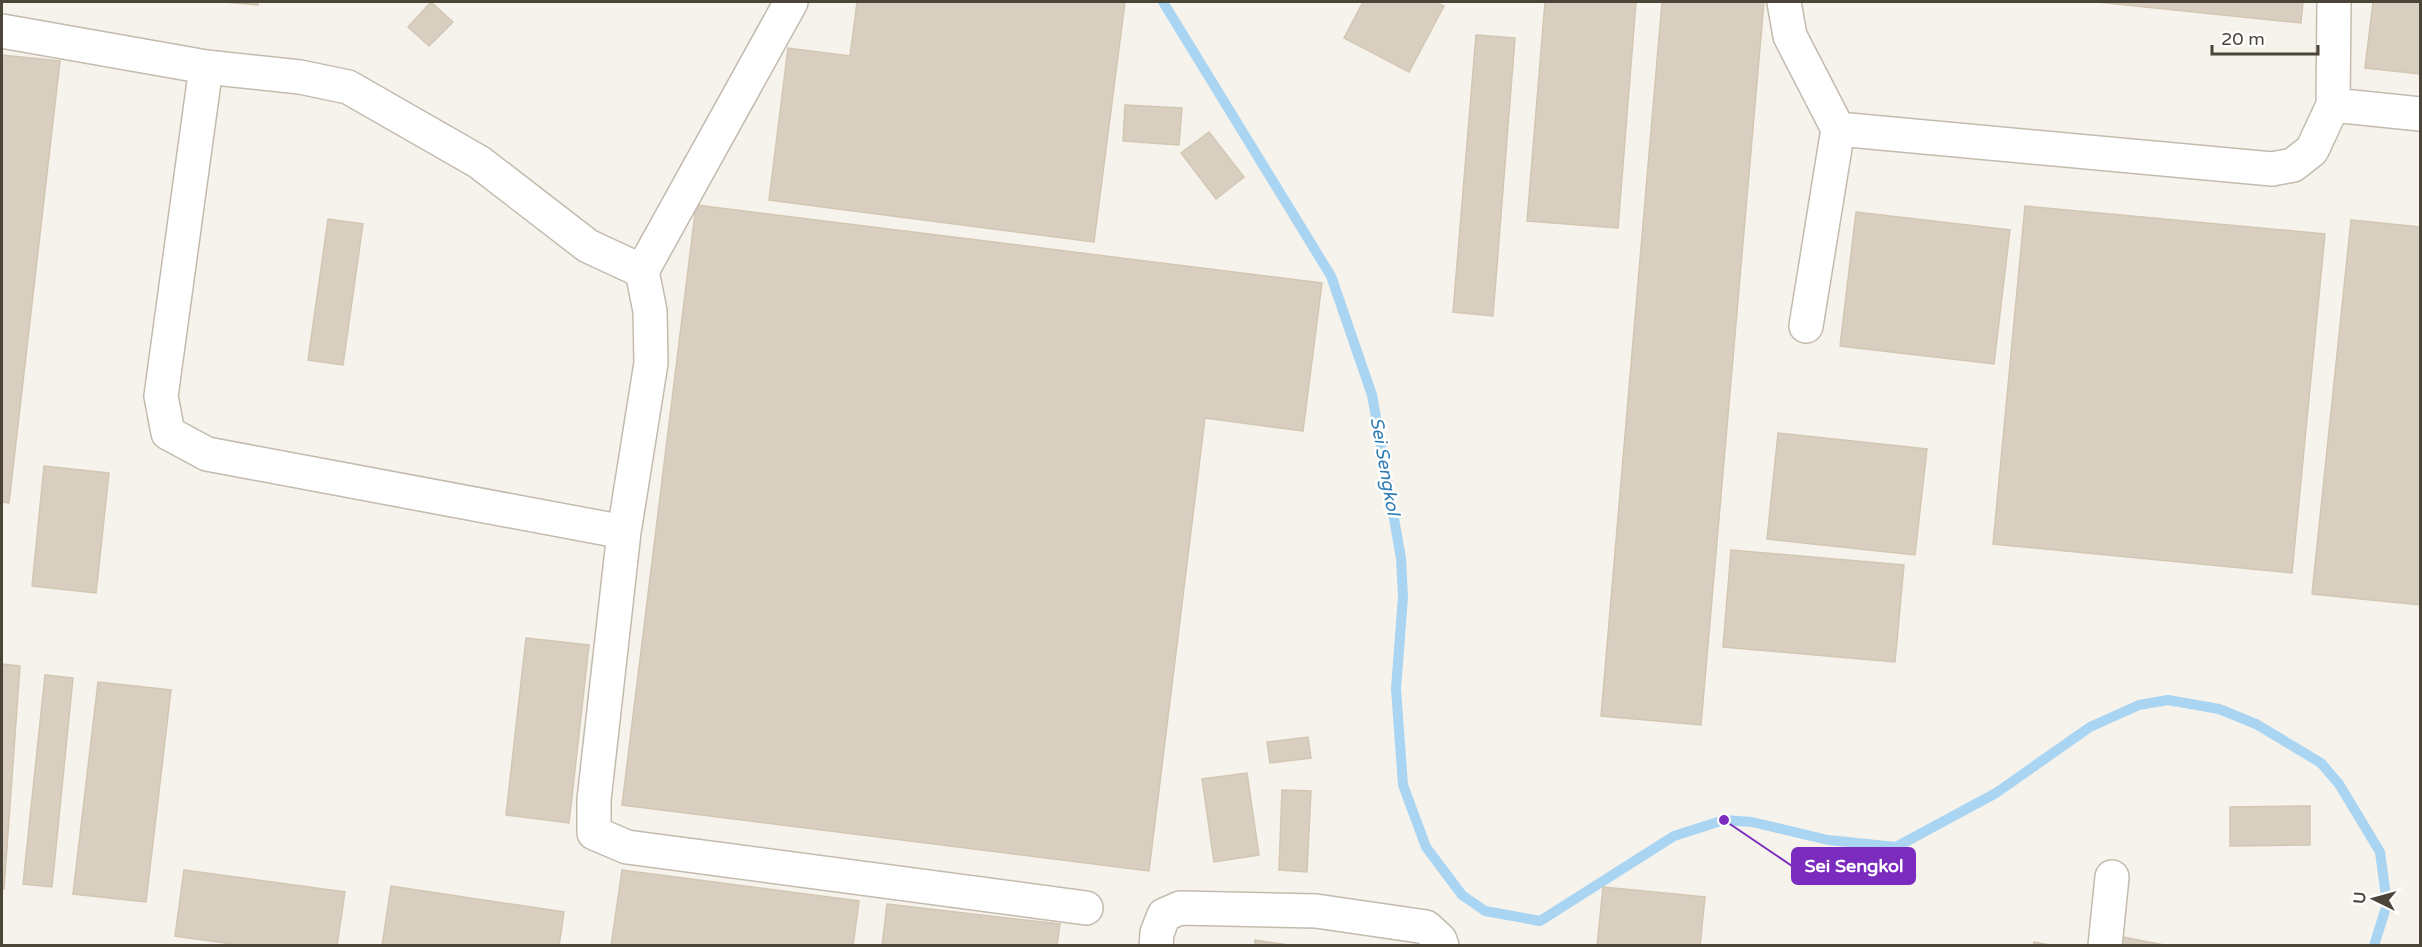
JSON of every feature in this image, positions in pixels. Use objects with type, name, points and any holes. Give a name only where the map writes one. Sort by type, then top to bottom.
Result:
[{"type":"street","points":[[791,2],[642,271],[651,311],[651,363],[624,532],[594,800],[594,833],[627,847],[1086,908]]},
{"type":"street","points":[[1784,2],[1790,36],[1838,129],[1806,326]]},
{"type":"street","points":[[1838,129],[2272,169],[2293,165],[2312,150],[2333,105],[2334,2]]},
{"type":"street","points":[[2,31],[206,66],[300,76],[348,87],[479,162],[588,246],[642,271]]},
{"type":"street","points":[[206,66],[161,396],[168,433],[207,454],[624,532]]},
{"type":"street","points":[[2333,105],[2421,114]]},
{"type":"street","points":[[2105,945],[2112,877]]},
{"type":"street","points":[[1156,945],[1157,933],[1164,915],[1180,908],[1316,911],[1426,927],[1440,940],[1442,945]]},
{"type":"building","points":[[223,2],[258,2],[258,5]]},
{"type":"building","points":[[431,2],[453,22],[429,46],[408,27]]},
{"type":"building","points":[[857,2],[1125,2],[1094,242],[769,200],[788,48],[850,56]]},
{"type":"building","points":[[1363,2],[1435,2],[1444,6],[1409,72],[1344,38]]},
{"type":"building","points":[[1545,2],[1636,2],[1618,228],[1527,221]]},
{"type":"building","points":[[1662,2],[1764,2],[1701,725],[1601,716]]},
{"type":"building","points":[[2097,2],[2303,2],[2301,23]]},
{"type":"building","points":[[2373,2],[2420,2],[2420,74],[2365,68]]},
{"type":"building","points":[[1476,35],[1515,38],[1493,316],[1453,312]]},
{"type":"building","points":[[2,55],[60,61],[9,503],[2,502]]},
{"type":"building","points":[[1125,105],[1182,108],[1179,145],[1123,141]]},
{"type":"building","points":[[1209,132],[1244,177],[1216,199],[1181,153]]},
{"type":"building","points":[[696,205],[1322,283],[1303,431],[1205,418],[1149,871],[622,805]]},
{"type":"building","points":[[2025,206],[2325,234],[2292,573],[1993,544]]},
{"type":"building","points":[[1856,212],[2010,230],[1994,364],[1840,346]]},
{"type":"building","points":[[328,219],[363,224],[343,365],[308,360]]},
{"type":"building","points":[[2351,220],[2420,227],[2420,605],[2312,594]]},
{"type":"building","points":[[1778,433],[1927,449],[1915,555],[1767,539]]},
{"type":"building","points":[[44,466],[109,473],[96,593],[32,586]]},
{"type":"building","points":[[1731,550],[1904,565],[1895,662],[1723,647]]},
{"type":"building","points":[[526,638],[589,645],[569,823],[506,815]]},
{"type":"building","points":[[2,664],[20,666],[4,889],[2,889]]},
{"type":"building","points":[[45,675],[73,678],[52,887],[23,884]]},
{"type":"building","points":[[98,682],[171,690],[146,902],[73,894]]},
{"type":"building","points":[[1308,737],[1311,758],[1270,763],[1267,742]]},
{"type":"building","points":[[1247,773],[1259,855],[1214,862],[1202,779]]},
{"type":"building","points":[[1282,790],[1311,791],[1307,872],[1279,870]]},
{"type":"building","points":[[2310,806],[2310,845],[2230,846],[2230,807]]},
{"type":"building","points":[[184,870],[345,892],[337,946],[246,946],[175,936]]},
{"type":"building","points":[[622,870],[859,901],[853,946],[611,946]]},
{"type":"building","points":[[391,886],[564,912],[559,946],[382,946]]},
{"type":"building","points":[[1603,887],[1705,897],[1700,946],[1597,946]]},
{"type":"building","points":[[887,904],[1060,924],[1057,946],[882,946]]},
{"type":"building","points":[[2123,937],[2169,946],[2121,946]]},
{"type":"building","points":[[1255,940],[1296,946],[1255,946]]},
{"type":"building","points":[[2034,942],[2055,946],[2033,946]]},
{"type":"waterway","name":"Sei Sengkol","points":[[1163,2],[1331,276],[1372,395],[1401,558],[1403,597],[1396,689],[1403,785],[1426,847],[1462,895],[1485,911],[1540,921],[1674,836],[1724,820],[1752,822],[1828,840],[1896,847],[1996,793],[2090,727],[2139,705],[2168,700],[2219,709],[2256,724],[2321,763],[2339,784],[2380,852],[2387,904],[2374,946]]},
{"type":"place","name":"Sei Sengkol","points":[[1724,820]]}]
